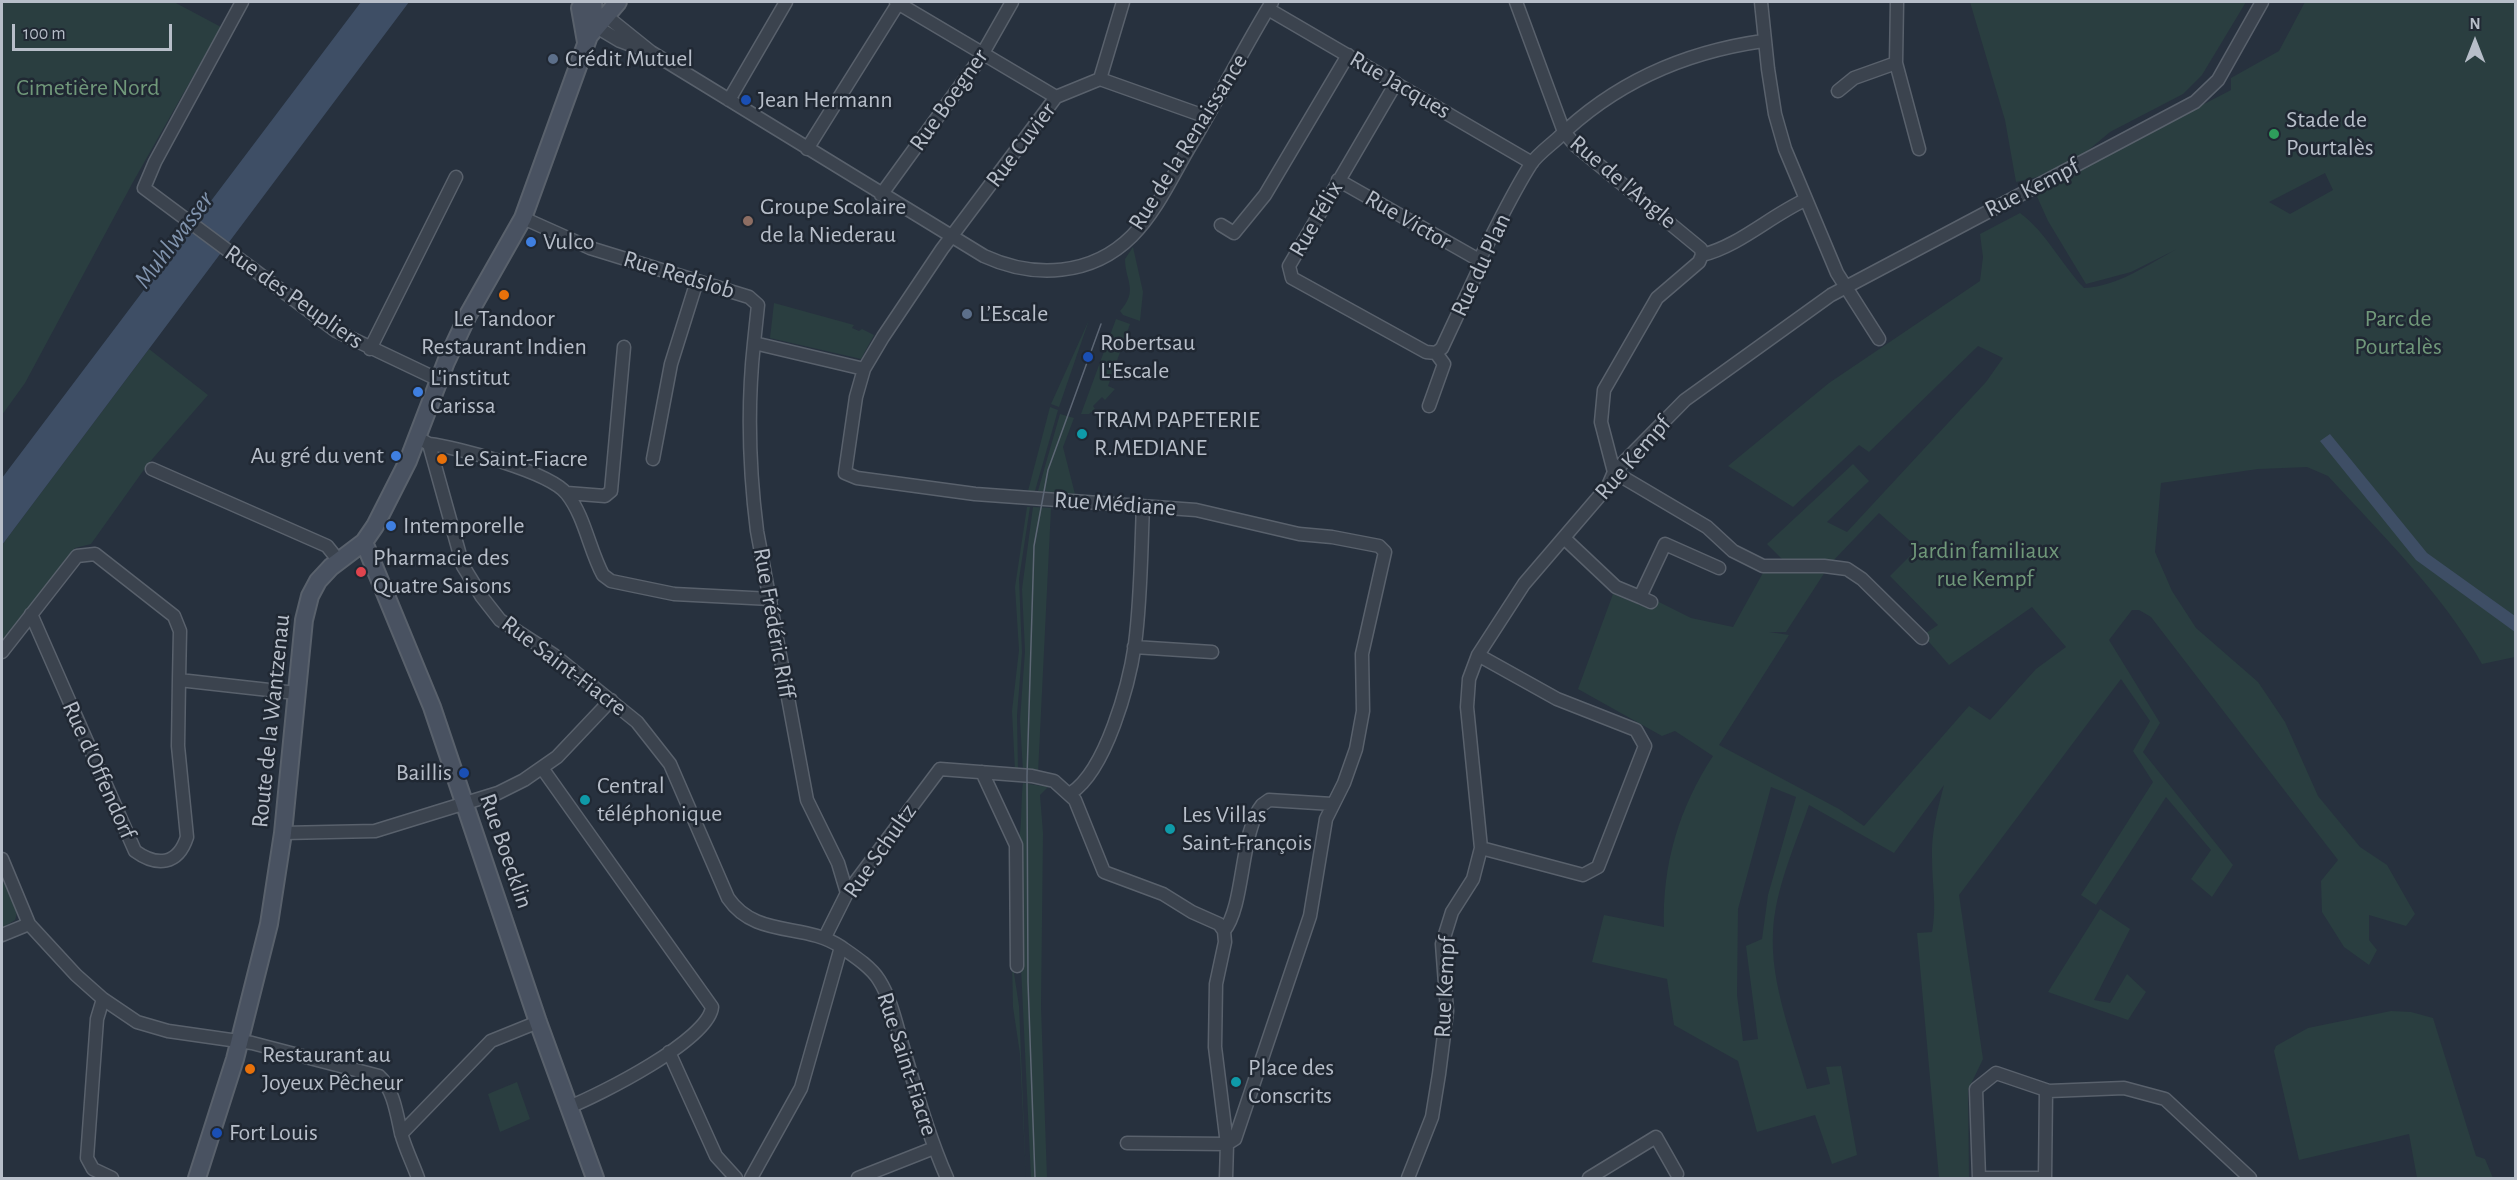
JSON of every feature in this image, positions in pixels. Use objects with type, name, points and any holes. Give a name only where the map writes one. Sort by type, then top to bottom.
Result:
[{"type":"main road","points":[[586,43],[599,14]]},
{"type":"main road","name":"Route de la Wantzenau","points":[[197,1179],[240,1041],[269,924],[283,833],[304,620],[310,596],[318,580],[364,542],[423,441],[439,380],[468,315],[523,218],[586,43],[599,14]]},
{"type":"main road","name":"Rue Boecklin","points":[[364,542],[432,708],[538,1022],[595,1179]]},
{"type":"street","name":"Rue des Peupliers","points":[[242,2],[155,162],[144,188],[336,332],[439,380]]},
{"type":"street","points":[[729,100],[786,2]]},
{"type":"street","points":[[807,149],[898,2],[1056,97]]},
{"type":"street","name":"Rue Boegner","points":[[881,195],[984,53],[1012,2]]},
{"type":"street","points":[[1123,2],[1100,79],[1208,117]]},
{"type":"street","name":"Rue de l'Angle","points":[[1516,2],[1564,132],[1576,146],[1692,239],[1701,249],[1702,255]]},
{"type":"street","points":[[1761,2],[1763,41],[1775,114],[1785,149],[1844,287],[1879,339]]},
{"type":"street","points":[[1898,2],[1896,63],[1919,149]]},
{"type":"street","name":"Rue Kempf","points":[[1408,1179],[1432,1117],[1439,1074],[1447,1011],[1442,944],[1452,912],[1473,879],[1481,848],[1467,707],[1468,679],[1478,655],[1524,584],[1608,486],[1614,472],[1685,400],[1844,287],[2195,102],[2218,80],[2262,2]]},
{"type":"street","name":"Rue de la Renaissance","points":[[599,14],[651,52],[881,195],[992,260],[1024,269],[1069,270],[1098,260],[1123,244],[1148,216],[1208,117],[1270,5]]},
{"type":"street","name":"Rue Jacques","points":[[1270,5],[1348,55],[1532,162]]},
{"type":"street","name":"Rue du Plan","points":[[1436,353],[1442,348],[1478,271],[1479,261],[1532,162],[1564,132],[1607,98],[1657,70],[1715,50],[1763,41]]},
{"type":"street","points":[[1221,225],[1233,233],[1265,195],[1348,55]]},
{"type":"street","points":[[1838,91],[1854,78],[1896,63]]},
{"type":"street","name":"Rue Cuvier","points":[[845,473],[854,424],[852,412],[864,369],[889,327],[951,237],[1056,97],[1100,79]]},
{"type":"street","name":"Rue Félix","points":[[1396,83],[1288,266],[1292,278],[1426,351],[1436,353]]},
{"type":"street","points":[[370,349],[456,177]]},
{"type":"street","name":"Rue Victor","points":[[1338,180],[1479,261]]},
{"type":"street","points":[[1805,200],[1779,213],[1725,247],[1702,255],[1699,262],[1657,298],[1604,390],[1601,422],[1614,472],[1707,527],[1739,555],[1763,567],[1824,566],[1847,569],[1862,579],[1922,638]]},
{"type":"street","name":"Rue Redslob","points":[[523,218],[590,248],[756,300],[754,343]]},
{"type":"street","points":[[653,459],[671,364],[697,281]]},
{"type":"street","points":[[754,343],[864,369]]},
{"type":"street","name":"Rue Frédéric Riff","points":[[754,343],[748,420],[751,487],[807,800],[838,863],[848,893]]},
{"type":"street","points":[[567,493],[604,496],[611,490],[624,347]]},
{"type":"street","points":[[1429,406],[1444,364],[1436,353]]},
{"type":"street","points":[[423,441],[526,471],[559,485],[567,493],[587,534],[598,567],[611,581],[674,594],[771,599]]},
{"type":"street","name":"Rue Saint-Fiacre","points":[[423,441],[463,566],[482,597],[500,620],[554,654],[637,722],[669,764],[728,898],[736,910],[765,927],[825,937],[842,947],[874,974],[887,996],[934,1148],[947,1179]]},
{"type":"street","points":[[152,469],[327,546],[339,561]]},
{"type":"street","name":"Rue Médiane","points":[[845,473],[857,478],[975,494],[1196,510],[1299,534],[1332,537],[1383,548],[1383,566],[1362,654],[1363,711],[1356,749],[1344,783],[1332,804]]},
{"type":"street","points":[[1071,793],[1080,787],[1109,743],[1134,647],[1143,506]]},
{"type":"street","points":[[1564,537],[1616,587],[1646,600],[1665,544],[1719,568]]},
{"type":"street","name":"Rue d'Offendorf","points":[[95,554],[174,616],[180,631],[178,746],[187,837],[184,847],[176,856],[163,861],[148,861],[135,851],[31,614],[76,556],[95,554]]},
{"type":"street","points":[[2,652],[31,614]]},
{"type":"street","points":[[1134,647],[1212,652]]},
{"type":"street","points":[[1478,655],[1557,699],[1636,730],[1645,746],[1598,867],[1583,875],[1481,848]]},
{"type":"street","points":[[179,680],[296,693]]},
{"type":"street","points":[[283,833],[375,831],[465,805],[510,788],[542,768],[570,746],[611,700]]},
{"type":"street","points":[[542,768],[712,1007],[709,1017],[669,1052],[639,1072],[569,1107]]},
{"type":"street","name":"Rue Schultz","points":[[825,937],[848,893],[940,769],[982,772]]},
{"type":"street","points":[[1017,966],[1016,845],[982,772],[1039,777],[1054,781],[1071,793],[1104,872],[1163,894],[1191,912],[1219,924],[1224,931]]},
{"type":"street","points":[[1127,1143],[1227,1144],[1235,1139],[1310,916],[1326,819],[1332,804],[1269,801],[1262,805],[1248,843],[1231,916],[1224,931],[1225,942],[1216,984],[1215,1047],[1227,1144],[1226,1179]]},
{"type":"street","points":[[2,864],[29,924],[76,975],[103,999],[137,1022],[168,1031],[240,1041],[379,1076],[384,1080],[399,1118],[402,1134],[418,1179]]},
{"type":"street","points":[[2,936],[29,924]]},
{"type":"street","points":[[751,1179],[765,1148],[801,1088],[842,947]]},
{"type":"street","points":[[103,999],[97,1019],[87,1158],[93,1169],[109,1177]]},
{"type":"street","points":[[402,1134],[491,1041],[538,1022]]},
{"type":"street","points":[[669,1052],[716,1156],[736,1179]]},
{"type":"street","points":[[2046,1090],[2045,1178],[1979,1178],[1976,1089],[1996,1073],[2046,1090],[2124,1088],[2165,1099],[2242,1176]]},
{"type":"street","points":[[1591,1178],[1656,1137],[1677,1174]]},
{"type":"street","points":[[858,1179],[934,1148]]},
{"type":"green space","name":"Cimetière Nord","points":[[2,2],[174,2],[221,27],[133,182],[25,383],[2,415]]},
{"type":"green space","points":[[1970,2],[2246,2],[2202,75],[2183,94],[2110,132],[2079,158],[2037,177],[2016,182],[2005,120]]},
{"type":"green space","points":[[2305,2],[2515,2],[2515,657],[2482,664],[2449,613],[2430,589],[2328,476],[2307,467],[2258,469],[2161,483],[2155,552],[2172,591],[2196,628],[2258,682],[2285,722],[2318,796],[2360,847],[2387,865],[2415,914],[2406,926],[2369,915],[2369,940],[2377,950],[2369,965],[2344,947],[2322,912],[2321,881],[2338,860],[2151,617],[2139,610],[2132,610],[2109,640],[2160,723],[2143,752],[2233,865],[2212,897],[2191,879],[2211,850],[2166,797],[2096,905],[2081,895],[2153,782],[2133,751],[2150,721],[2121,679],[1959,895],[1983,1059],[1968,1090],[1969,1178],[1939,1178],[1917,933],[1932,932],[1934,904],[1932,849],[1935,821],[1944,785],[1894,853],[1809,805],[1786,868],[1778,900],[1773,932],[1775,971],[1807,1089],[1830,1084],[1826,1067],[1841,1066],[1857,1155],[1832,1164],[1815,1115],[1757,1132],[1738,1061],[1674,1025],[1667,979],[1592,962],[1604,915],[1664,927],[1666,881],[1675,838],[1691,796],[1713,756],[1675,731],[1662,736],[1578,689],[1613,594],[1648,608],[1653,599],[1691,618],[1733,627],[1764,571],[1825,572],[1786,632],[1769,632],[1789,635],[1719,745],[1839,809],[1864,826],[1969,706],[1990,720],[2036,669],[2066,647],[2032,607],[1949,665],[1923,635],[1938,625],[1890,576],[1918,548],[1879,513],[1831,563],[1783,560],[1767,544],[1853,464],[1869,481],[1827,522],[1847,532],[1986,382],[2003,358],[1978,346],[1869,452],[1859,445],[1793,507],[1728,466],[1829,383],[1980,281],[1983,257],[1980,234],[2020,213],[2038,229],[2084,288],[2121,279],[2177,249],[2131,272],[2086,284],[2048,221],[2035,192],[2231,90],[2231,78],[2279,51]],"holes":[[[2325,173],[2333,190],[2290,214],[2269,202]],[[1771,787],[1796,797],[1768,895],[1762,939],[1746,946],[1758,1039],[1743,1041],[1737,995],[1738,909]]]},
{"type":"green space","points":[[1133,247],[1143,292],[1140,321],[1123,315],[1120,311],[1129,297],[1130,285],[1125,259]]},
{"type":"green space","points":[[774,303],[854,325],[852,328],[859,331],[862,329],[874,335],[861,359],[770,338]]},
{"type":"green space","points":[[1116,319],[1130,324],[1108,386],[1115,389],[1105,400],[1102,397],[1089,414],[1081,414]]},
{"type":"green space","points":[[1089,320],[1059,407],[1051,404]]},
{"type":"green space","points":[[149,349],[208,395],[148,464],[91,544],[75,548],[2,643],[2,545]]},
{"type":"green space","points":[[1050,407],[1058,410],[1035,491],[1028,491]]},
{"type":"green space","points":[[1060,414],[1074,418],[1063,447],[1075,494],[1038,491]]},
{"type":"green space","points":[[1027,507],[1030,507],[1019,579],[1022,653],[1017,715],[1018,771],[1015,771],[1012,711],[1019,650],[1015,587]]},
{"type":"green space","points":[[1033,507],[1051,508],[1038,773],[1023,772],[1020,720],[1025,651],[1022,589]]},
{"type":"green space","points":[[1023,783],[1048,787],[1040,795],[1043,833],[1041,1007],[1047,1178],[1031,1178],[1021,967],[1023,844],[1019,836]]},
{"type":"green space","points":[[2,882],[12,893],[17,910],[15,920],[2,928]]},
{"type":"green space","points":[[2100,909],[2130,929],[2094,1000],[2110,1003],[2127,974],[2146,992],[2128,1020],[2048,992]]},
{"type":"green space","points":[[1012,960],[1019,1006],[1026,1178],[1020,1054],[1013,1007]]},
{"type":"green space","points":[[2391,1011],[2411,1012],[2433,1018],[2476,1156],[2485,1159],[2493,1178],[2417,1178],[2409,1134],[2299,1160],[2274,1051],[2276,1046],[2308,1028]]},
{"type":"green space","points":[[517,1082],[530,1119],[500,1132],[488,1094]]},
{"type":"water","points":[[361,2],[409,2],[2,545],[2,478]]},
{"type":"water","points":[[2330,434],[2427,553],[2515,616],[2515,632],[2416,560],[2320,441]]},
{"type":"tram line","points":[[1035,1178],[1028,982],[1027,776],[1034,546],[1048,470],[1101,324]]},
{"type":"place","name":"Crédit Mutuel","points":[[553,59]]},
{"type":"place","name":"Jean Hermann","points":[[746,100]]},
{"type":"place","name":"Stade de Pourtalès","points":[[2274,134]]},
{"type":"place","name":"Groupe Scolaire de la Niederau","points":[[748,221]]},
{"type":"place","name":"Vulco","points":[[531,242]]},
{"type":"place","name":"Le Tandoor Restaurant Indien","points":[[504,295]]},
{"type":"place","name":"L’Escale","points":[[967,314]]},
{"type":"place","name":"Robertsau L'Escale","points":[[1088,357]]},
{"type":"place","name":"L'institut Carissa","points":[[418,392]]},
{"type":"place","name":"TRAM PAPETERIE R.MEDIANE","points":[[1082,434]]},
{"type":"place","name":"Au gré du vent","points":[[396,456]]},
{"type":"place","name":"Le Saint-Fiacre","points":[[442,459]]},
{"type":"place","name":"Intemporelle","points":[[391,526]]},
{"type":"place","name":"Pharmacie des Quatre Saisons","points":[[361,572]]},
{"type":"place","name":"Baillis","points":[[464,773]]},
{"type":"place","name":"Central téléphonique","points":[[585,800]]},
{"type":"place","name":"Les Villas Saint-François","points":[[1170,829]]},
{"type":"place","name":"Restaurant au Joyeux Pêcheur","points":[[250,1069]]},
{"type":"place","name":"Place des Conscrits","points":[[1236,1082]]},
{"type":"place","name":"Fort Louis","points":[[217,1133]]},
{"type":"water label","name":"Muhlwasser","points":[[174,240]]},
{"type":"park label","name":"Parc de Pourtalès","points":[[2398,333]]},
{"type":"park label","name":"Jardin familiaux rue Kempf","points":[[1985,565]]}]
